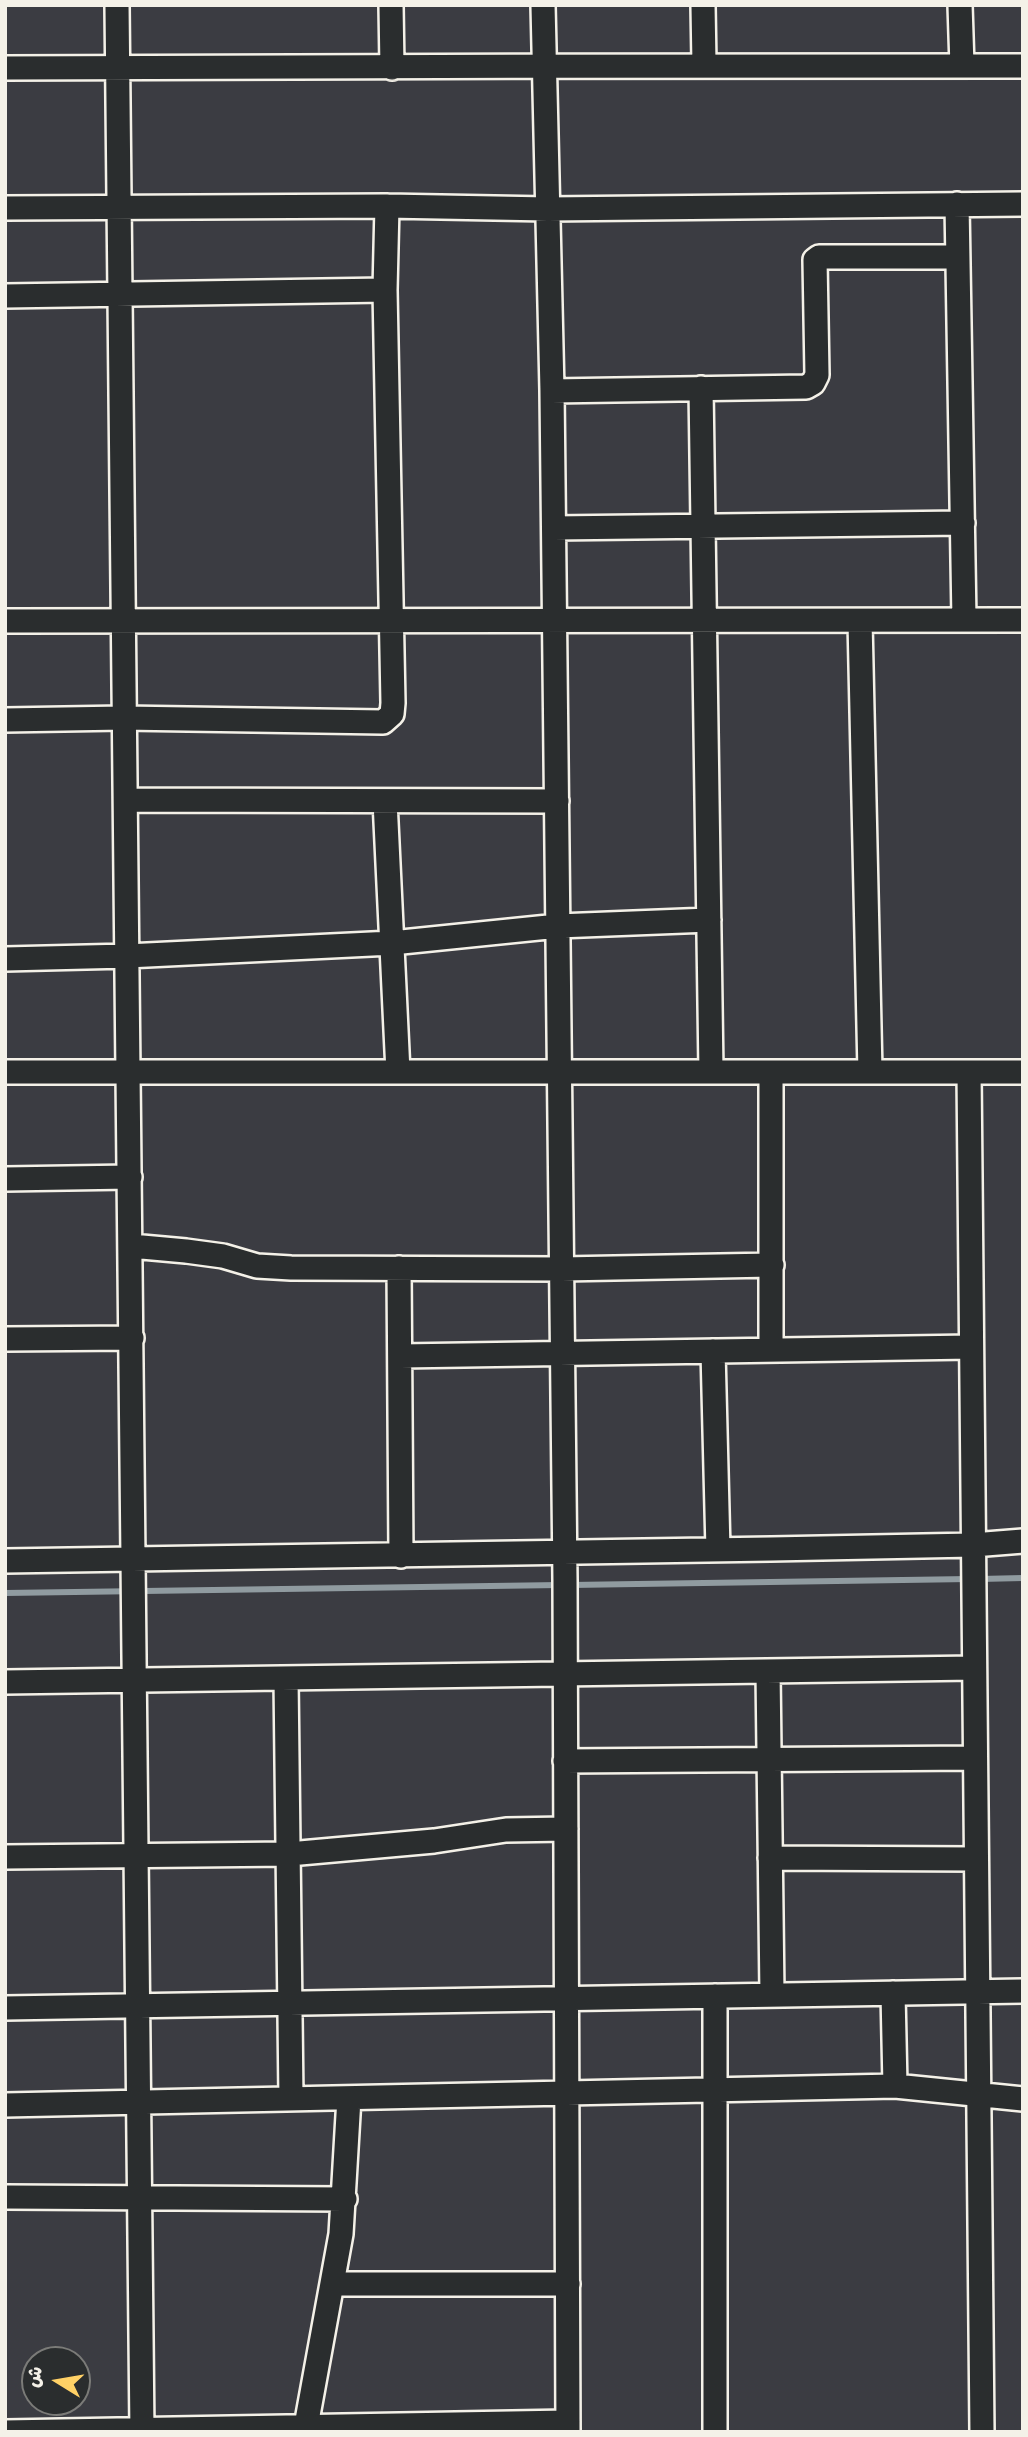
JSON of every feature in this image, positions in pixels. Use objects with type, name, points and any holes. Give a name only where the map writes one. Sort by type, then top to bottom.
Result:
[{"type":"street","points":[[117,5],[142,2431]]},
{"type":"street","points":[[391,5],[392,68]]},
{"type":"street","points":[[5,2432],[306,2427],[568,2427],[565,1553],[554,528],[544,5]]},
{"type":"street","points":[[702,5],[704,64]]},
{"type":"street","points":[[960,5],[962,66]]},
{"type":"street","points":[[5,68],[544,68],[704,64],[1023,66]]},
{"type":"street","points":[[957,204],[964,620]]},
{"type":"street","points":[[5,208],[387,206],[548,209],[1023,204]]},
{"type":"street","points":[[5,720],[123,718],[383,722],[392,714],[385,290],[387,206]]},
{"type":"street","points":[[552,391],[806,387],[813,383],[817,375],[814,264],[819,257],[957,257]]},
{"type":"street","points":[[5,296],[385,290]]},
{"type":"street","points":[[701,388],[711,1072]]},
{"type":"street","points":[[554,528],[963,523]]},
{"type":"street","points":[[5,621],[1023,620]]},
{"type":"street","points":[[860,621],[870,1072]]},
{"type":"street","points":[[125,800],[557,801]]},
{"type":"street","points":[[385,800],[398,1072]]},
{"type":"street","points":[[5,959],[392,943],[558,926],[709,920]]},
{"type":"street","points":[[5,1072],[1023,1072]]},
{"type":"street","points":[[771,1072],[771,1350]]},
{"type":"street","points":[[969,1072],[982,2432]]},
{"type":"street","points":[[5,1179],[130,1177]]},
{"type":"street","points":[[131,1246],[186,1251],[268,1267],[562,1269],[772,1265]]},
{"type":"street","points":[[399,1268],[401,1556]]},
{"type":"street","points":[[5,1339],[132,1338]]},
{"type":"street","points":[[401,1356],[971,1347]]},
{"type":"street","points":[[713,1351],[718,1550]]},
{"type":"street","points":[[5,1561],[973,1545],[1023,1541]]},
{"type":"street","points":[[5,1682],[974,1668]]},
{"type":"street","points":[[768,1671],[772,1995]]},
{"type":"street","points":[[286,1678],[291,2099]]},
{"type":"street","points":[[565,1761],[975,1758]]},
{"type":"street","points":[[5,1857],[289,1854],[434,1841],[506,1829],[566,1829]]},
{"type":"street","points":[[770,1858],[976,1859]]},
{"type":"street","points":[[5,2008],[1023,1991]]},
{"type":"street","points":[[893,1993],[895,2086]]},
{"type":"street","points":[[715,1996],[715,2432]]},
{"type":"street","points":[[5,2105],[895,2086],[1023,2099]]},
{"type":"street","points":[[306,2427],[333,2284],[345,2199],[349,2098]]},
{"type":"street","points":[[5,2197],[345,2199]]},
{"type":"street","points":[[333,2284],[568,2284]]},
{"type":"waterway","points":[[980,1579],[1023,1578]]},
{"type":"waterway","points":[[571,1585],[969,1579]]},
{"type":"waterway","points":[[5,1593],[560,1585]]}]
